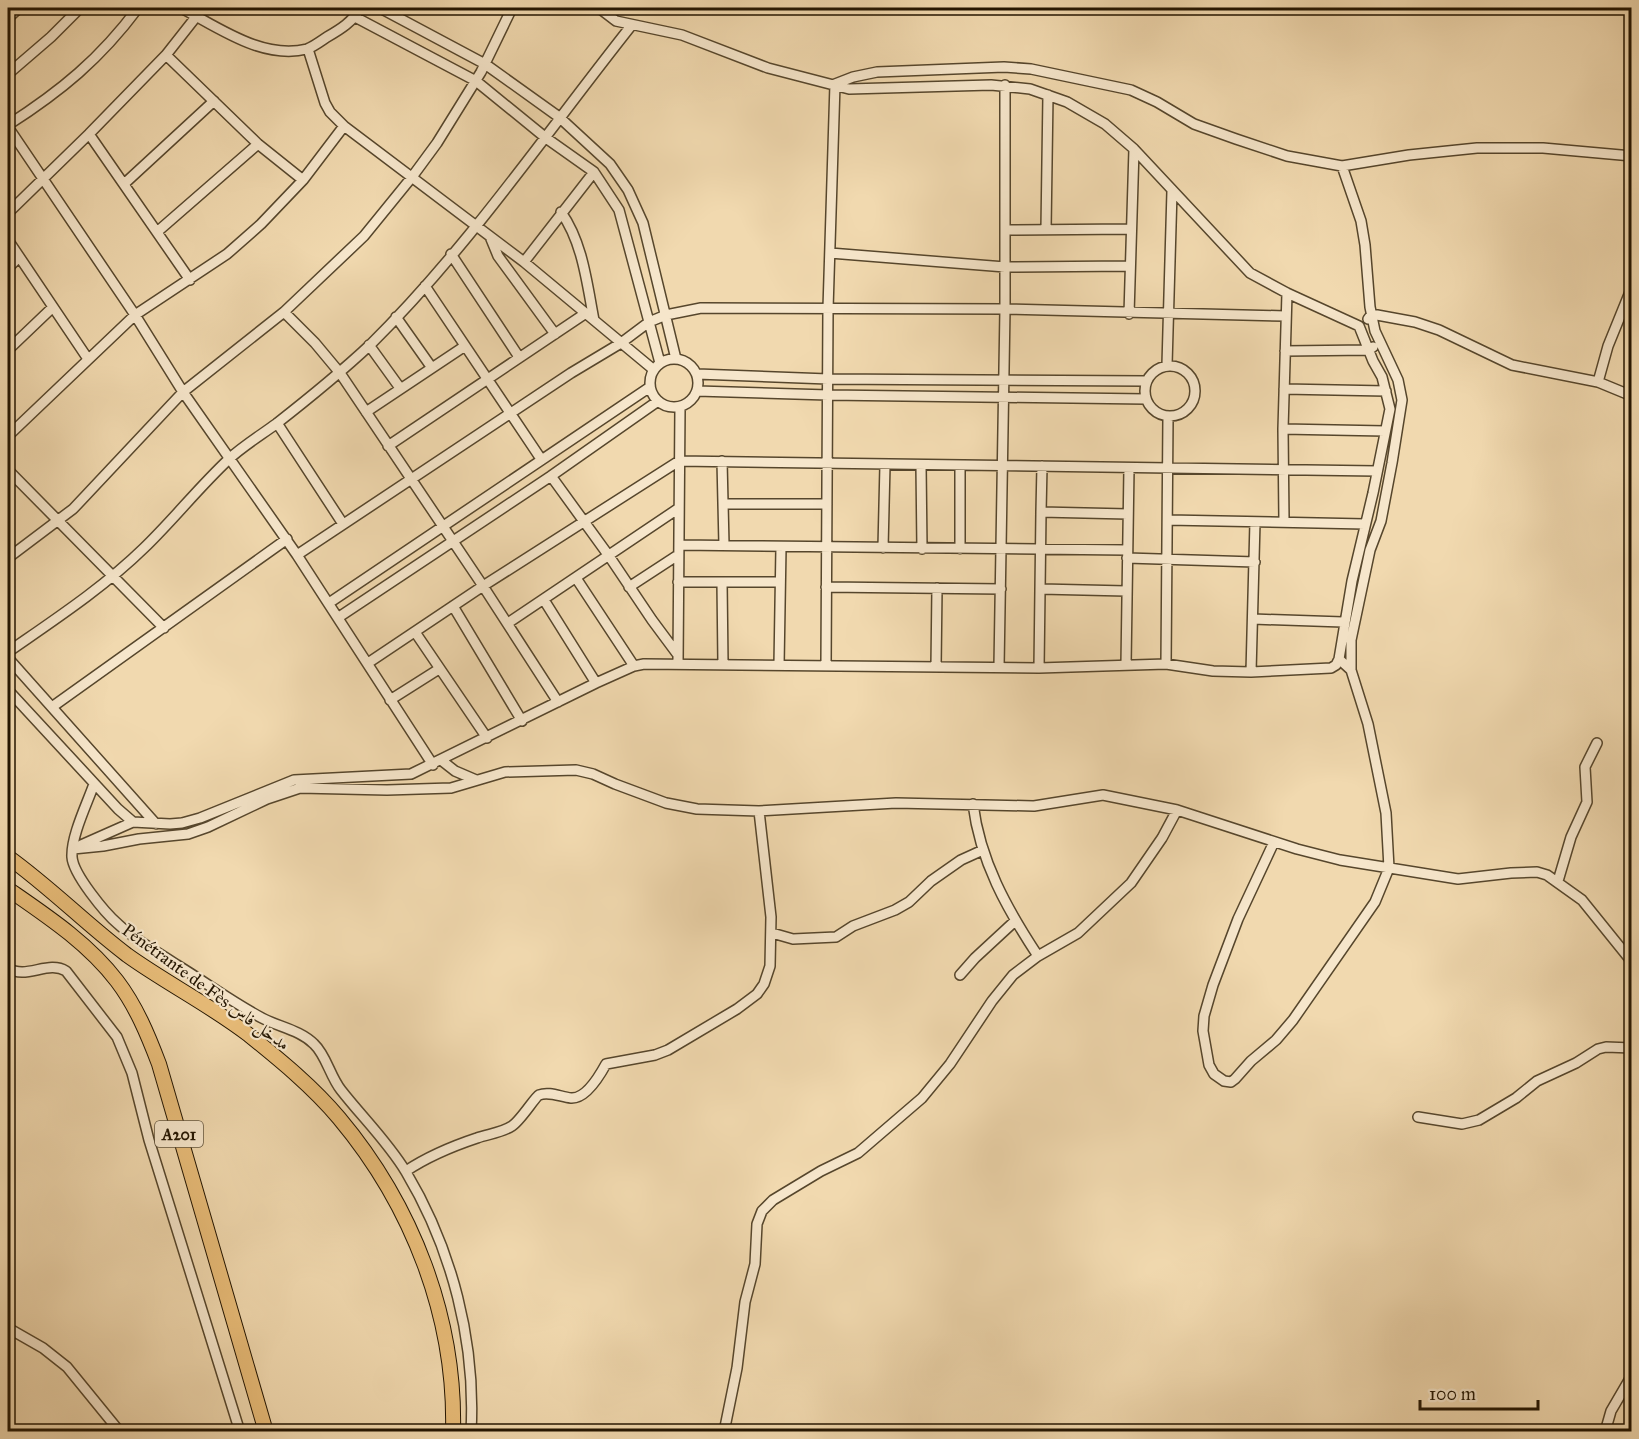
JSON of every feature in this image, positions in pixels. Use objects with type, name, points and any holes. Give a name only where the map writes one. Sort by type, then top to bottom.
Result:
[{"type":"highway","name":"Pénétrante de Fès مدخل فاس","points":[[8,857],[42,881],[127,954],[246,1033],[275,1056],[338,1117],[362,1148],[399,1206],[416,1242],[441,1319],[447,1349],[453,1431]]},
{"type":"highway","name":"A201","points":[[8,889],[70,934],[106,967],[133,1005],[146,1031],[159,1064],[267,1431]]},
{"type":"street","points":[[8,18],[19,8]]},
{"type":"street","points":[[8,74],[80,8]]},
{"type":"street","points":[[138,8],[87,66],[47,100],[8,126],[135,315],[183,392],[339,617],[390,700],[437,763],[476,780]]},
{"type":"street","points":[[181,8],[220,30],[259,46],[279,51],[308,49],[349,24],[361,8]]},
{"type":"street","points":[[8,213],[166,55],[204,8]]},
{"type":"street","points":[[380,8],[485,64],[559,117],[610,164],[628,190],[643,223],[676,359]]},
{"type":"street","points":[[8,558],[58,522],[89,495],[183,392],[284,312],[364,236],[412,177],[436,143],[476,81],[513,8]]},
{"type":"street","points":[[73,849],[133,822],[182,823],[200,818],[294,780],[402,776],[437,763],[634,666],[678,659],[723,664],[826,666],[1039,668],[1166,664],[1213,671],[1251,672],[1331,668],[1336,665],[1339,659],[1343,622],[1390,409],[1382,377],[1359,326],[1287,293],[1250,273],[1134,149],[1105,124],[1048,94],[1005,86],[849,89],[768,68],[682,35],[616,21],[599,8]]},
{"type":"street","points":[[355,17],[476,81],[546,138],[594,172],[619,210],[649,322],[657,367]]},
{"type":"street","points":[[8,652],[112,577],[144,548],[230,459],[340,372],[369,345],[425,286],[475,226],[632,26]]},
{"type":"street","points":[[308,49],[325,103],[330,112],[344,126],[524,262],[621,343],[657,367]]},
{"type":"street","points":[[166,55],[258,144],[303,180]]},
{"type":"street","points":[[835,84],[877,72],[1004,67],[1031,69],[1131,90],[1194,124],[1287,156],[1342,166],[1408,155],[1477,148],[1543,148],[1632,156]]},
{"type":"street","points":[[826,666],[828,309],[835,84]]},
{"type":"street","points":[[999,667],[1005,309],[1005,86]]},
{"type":"street","points":[[1046,229],[1048,94]]},
{"type":"street","points":[[124,184],[214,101]]},
{"type":"street","points":[[8,436],[135,315],[227,254],[261,224],[303,180],[344,126]]},
{"type":"street","points":[[89,134],[190,280]]},
{"type":"street","points":[[157,232],[258,144]]},
{"type":"street","points":[[1129,314],[1134,149]]},
{"type":"street","points":[[1274,842],[1238,919],[1204,1016],[1203,1031],[1209,1065],[1214,1074],[1224,1081],[1231,1082],[1235,1079],[1251,1061],[1276,1040],[1293,1020],[1375,902],[1389,868],[1386,813],[1368,724],[1351,670],[1351,640],[1370,550],[1381,521],[1402,400],[1398,380],[1378,340],[1371,315],[1362,228],[1342,166]]},
{"type":"street","points":[[524,262],[594,172]]},
{"type":"street","points":[[1167,365],[1172,191]]},
{"type":"street","points":[[561,212],[573,231],[594,320]]},
{"type":"street","points":[[1005,230],[1131,229]]},
{"type":"street","points":[[491,238],[498,256],[555,334]]},
{"type":"street","points":[[8,240],[88,359]]},
{"type":"street","points":[[830,253],[1005,267],[1130,266]]},
{"type":"street","points":[[451,254],[519,357]]},
{"type":"street","points":[[8,268],[19,257]]},
{"type":"street","points":[[425,286],[541,459]]},
{"type":"street","points":[[1598,382],[1608,346],[1632,287]]},
{"type":"street","points":[[1284,521],[1283,429],[1287,293]]},
{"type":"street","points":[[8,350],[52,307]]},
{"type":"street","points":[[297,555],[571,372],[621,343],[649,322],[666,315],[701,308],[1005,309],[1168,315],[1285,316]]},
{"type":"street","points":[[284,312],[340,372],[508,623],[558,702]]},
{"type":"street","points":[[388,446],[585,313]]},
{"type":"street","points":[[1359,326],[1371,315]]},
{"type":"street","points":[[1371,315],[1415,322],[1439,330],[1512,365],[1598,382],[1632,396]]},
{"type":"street","points":[[396,317],[432,368]]},
{"type":"street","points":[[1369,351],[1378,340]]},
{"type":"street","points":[[369,345],[400,388]]},
{"type":"street","points":[[366,412],[465,346]]},
{"type":"street","points":[[1285,351],[1369,351]]},
{"type":"street","points":[[676,359],[685,361],[697,374],[697,391],[691,401],[680,407],[671,407],[658,401],[653,395],[650,378],[657,367],[676,359]]},
{"type":"street","points":[[1167,365],[1182,369],[1189,374],[1195,391],[1191,405],[1185,412],[1168,417],[1157,413],[1150,407],[1145,390],[1151,374],[1167,365]]},
{"type":"street","points":[[697,374],[828,379],[1147,381]]},
{"type":"street","points":[[329,603],[650,387]]},
{"type":"street","points":[[1284,389],[1386,391]]},
{"type":"street","points":[[697,391],[1146,399]]},
{"type":"street","points":[[339,617],[551,476],[658,401]]},
{"type":"street","points":[[678,659],[680,407]]},
{"type":"street","points":[[1166,664],[1168,417]]},
{"type":"street","points":[[277,423],[343,524]]},
{"type":"street","points":[[1283,429],[1385,431]]},
{"type":"street","points":[[368,663],[483,586],[679,461],[1377,471]]},
{"type":"street","points":[[722,461],[724,545]]},
{"type":"street","points":[[883,548],[885,465]]},
{"type":"street","points":[[921,465],[922,549]]},
{"type":"street","points":[[960,465],[960,549]]},
{"type":"street","points":[[1039,668],[1042,466]]},
{"type":"street","points":[[1126,665],[1129,468]]},
{"type":"street","points":[[8,470],[164,628]]},
{"type":"street","points":[[551,476],[609,556],[678,659]]},
{"type":"street","points":[[724,504],[827,504]]},
{"type":"street","points":[[508,623],[679,508]]},
{"type":"street","points":[[1041,512],[1128,514]]},
{"type":"street","points":[[1168,520],[1365,524]]},
{"type":"street","points":[[1251,672],[1255,522]]},
{"type":"street","points":[[52,708],[287,539]]},
{"type":"street","points":[[679,545],[1041,550],[1127,554],[1167,559],[1255,562]]},
{"type":"street","points":[[780,665],[781,547]]},
{"type":"street","points":[[630,587],[678,555]]},
{"type":"street","points":[[576,578],[634,666]]},
{"type":"street","points":[[678,582],[779,582]]},
{"type":"street","points":[[722,582],[723,664]]},
{"type":"street","points":[[826,587],[1001,589]]},
{"type":"street","points":[[936,667],[937,588]]},
{"type":"street","points":[[1041,589],[1126,591]]},
{"type":"street","points":[[544,600],[596,683]]},
{"type":"street","points":[[453,606],[522,721]]},
{"type":"street","points":[[1253,619],[1343,622]]},
{"type":"street","points":[[415,632],[487,738]]},
{"type":"street","points":[[8,658],[156,824]]},
{"type":"street","points":[[1339,659],[1351,670]]},
{"type":"street","points":[[390,700],[439,669]]},
{"type":"street","points":[[8,690],[94,784],[133,822]]},
{"type":"street","points":[[1558,881],[1571,837],[1587,802],[1585,767],[1597,743]]},
{"type":"street","points":[[73,849],[103,846],[140,838],[188,834],[267,799],[300,788],[387,790],[451,788],[505,772],[569,769],[593,774],[681,807],[759,811],[896,803],[1047,806],[1103,795],[1177,810],[1324,857],[1458,879],[1536,872],[1558,881],[1582,900],[1632,962]]},
{"type":"street","points":[[94,784],[73,849],[73,861],[106,912],[126,932],[249,1011],[301,1035],[314,1044],[321,1052],[330,1075],[406,1171],[440,1244],[462,1312],[470,1370],[471,1431]]},
{"type":"street","points":[[973,804],[983,850],[995,884],[1015,921],[1038,956]]},
{"type":"street","points":[[724,1431],[737,1368],[745,1302],[754,1264],[757,1224],[762,1211],[773,1200],[821,1171],[858,1153],[922,1098],[950,1064],[1003,985],[1019,968],[1078,933],[1131,883],[1162,838],[1177,810]]},
{"type":"street","points":[[406,1171],[423,1160],[458,1145],[510,1127],[524,1114],[537,1096],[560,1094],[571,1098],[577,1097],[590,1087],[606,1064],[662,1053],[737,1009],[756,994],[766,980],[770,966],[772,933],[759,811]]},
{"type":"street","points":[[772,933],[794,939],[836,937],[854,926],[909,902],[931,881],[961,860],[983,850]]},
{"type":"street","points":[[960,975],[1015,921]]},
{"type":"street","points":[[8,968],[18,973],[62,968],[117,1037],[132,1073],[153,1151],[240,1431]]},
{"type":"street","points":[[1418,1117],[1462,1124],[1479,1120],[1516,1098],[1536,1081],[1576,1063],[1598,1049],[1632,1048]]},
{"type":"street","points":[[8,1328],[43,1348],[68,1367],[120,1431]]},
{"type":"street","points":[[1605,1431],[1611,1411],[1632,1375]]}]
